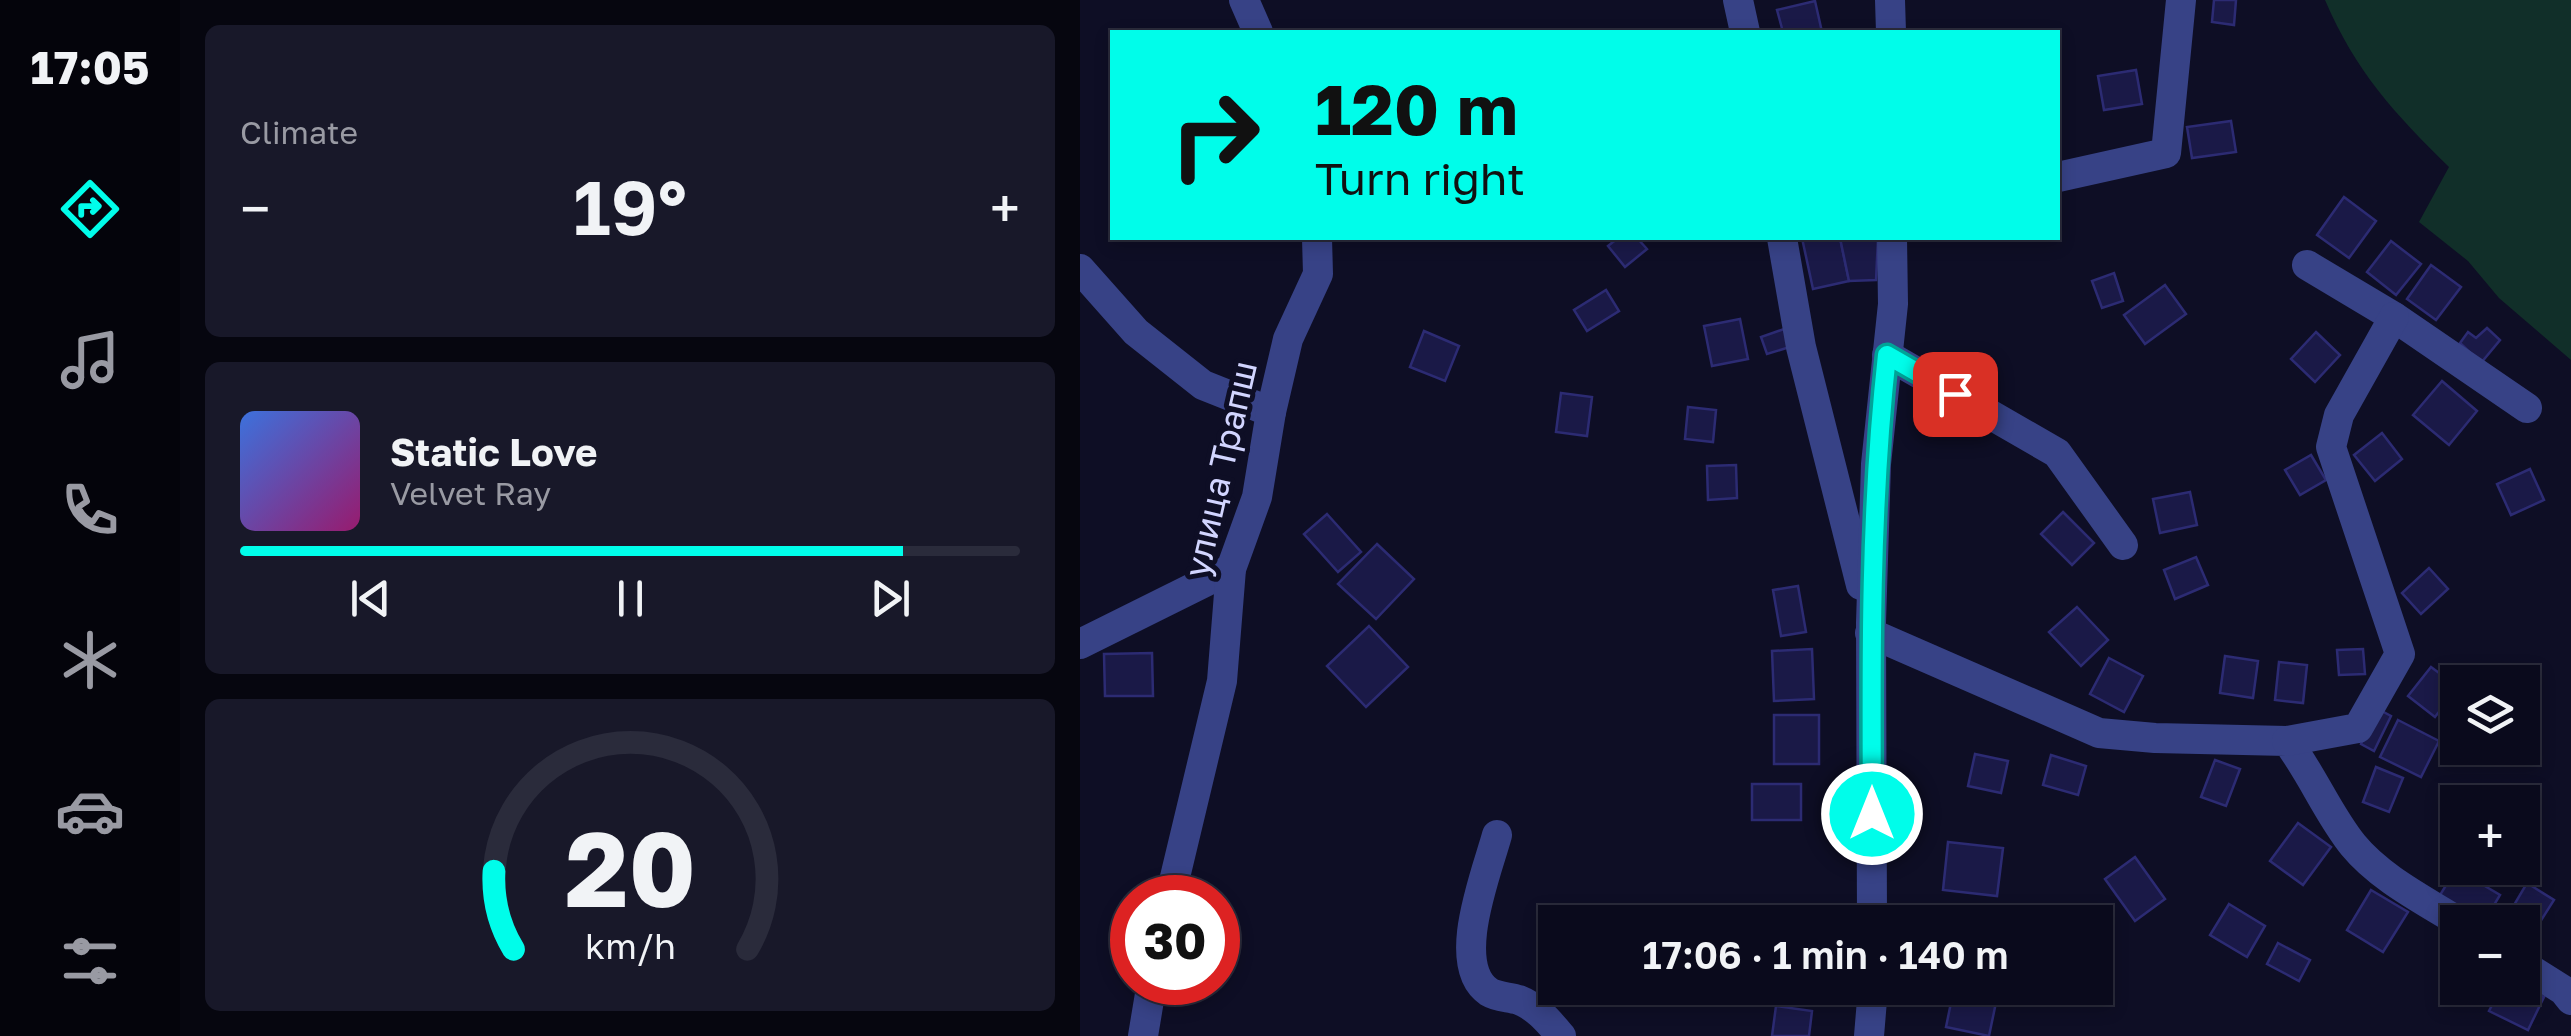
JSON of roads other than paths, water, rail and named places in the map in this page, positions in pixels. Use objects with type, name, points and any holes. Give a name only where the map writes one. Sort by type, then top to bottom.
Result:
[{"type":"street","points":[[1244,0],[1257,30]]},
{"type":"street","points":[[1738,0],[1745,30]]},
{"type":"street","points":[[1890,0],[1891,30]]},
{"type":"street","points":[[2060,177],[2166,153],[2181,0]]},
{"type":"street","name":"улица Трапш","points":[[1176,875],[1222,681],[1230,569],[1258,497],[1288,338],[1318,274],[1317,240]]},
{"type":"street","points":[[1782,240],[1801,347],[1870,628]]},
{"type":"street","points":[[1872,905],[1870,628],[1876,464],[1892,304],[1892,240]]},
{"type":"street","points":[[2307,266],[2394,317],[2527,408]]},
{"type":"street","points":[[1080,269],[1136,332],[1203,385],[1271,412]]},
{"type":"street","points":[[1870,628],[2098,733],[2286,741],[2358,728],[2400,654],[2331,447],[2339,415],[2394,317]]},
{"type":"street","points":[[1887,355],[2057,453],[2123,546]]},
{"type":"street","points":[[1080,644],[1230,569]]},
{"type":"street","points":[[2286,741],[2307,768],[2353,845],[2380,870],[2440,909]]},
{"type":"street","points":[[1497,835],[1471,930],[1472,970],[1489,992],[1523,1002],[1544,1016],[1561,1036]]},
{"type":"street","points":[[2540,976],[2571,1000]]},
{"type":"street","points":[[1142,1036],[1148,1005]]},
{"type":"street","points":[[1869,1036],[1872,1005]]}]
